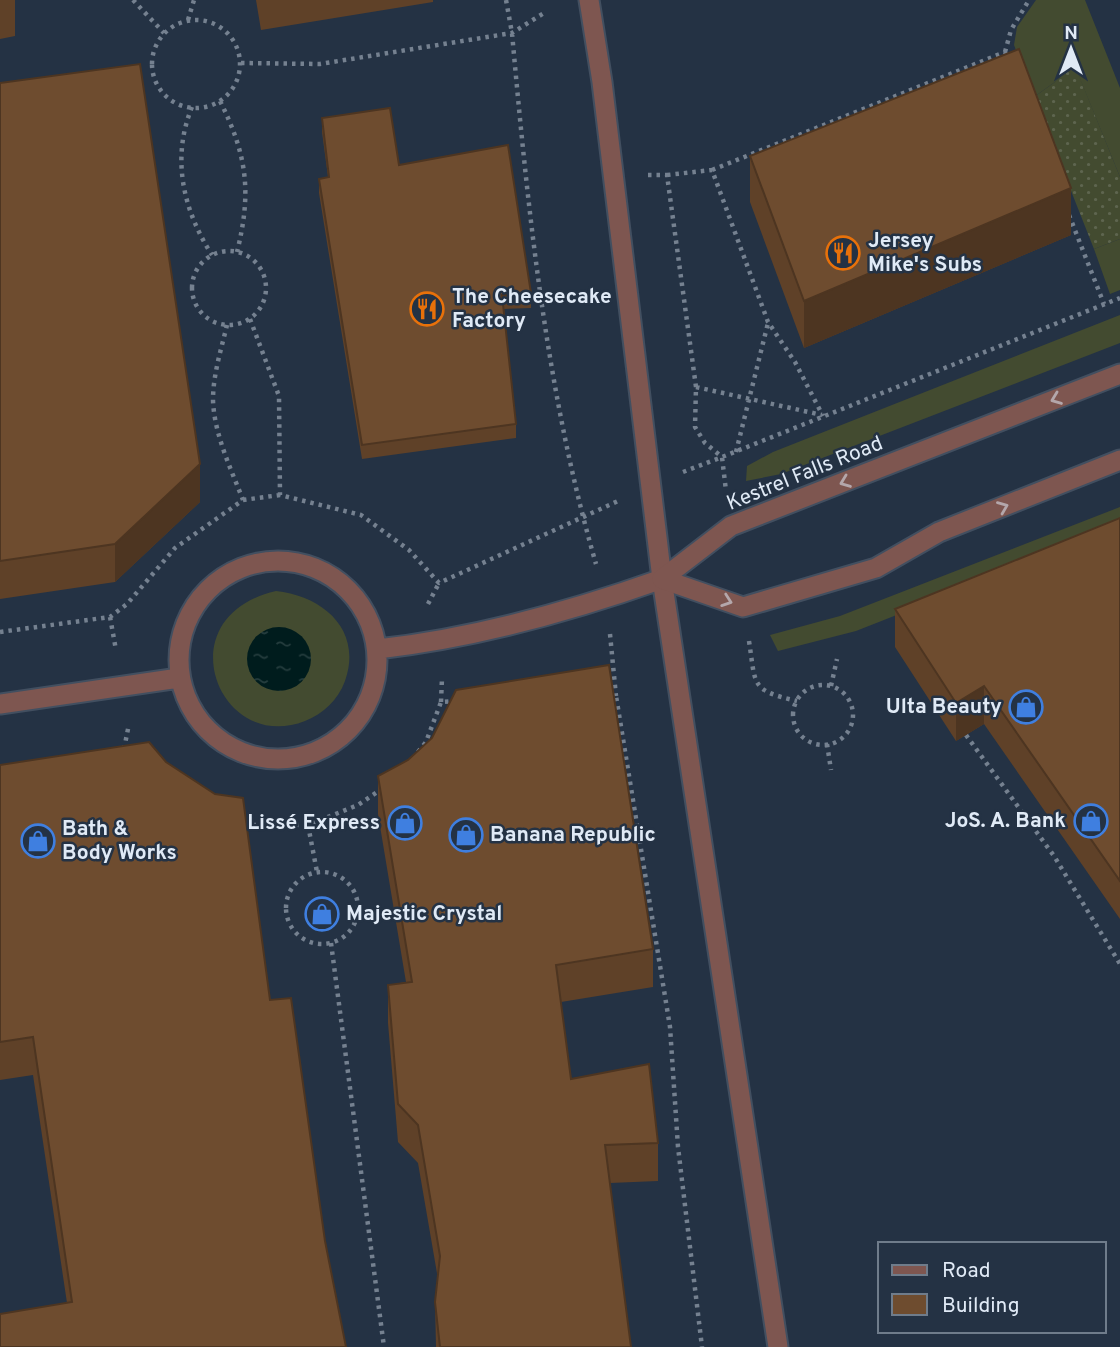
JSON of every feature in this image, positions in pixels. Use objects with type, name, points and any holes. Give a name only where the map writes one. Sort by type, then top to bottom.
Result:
[{"type":"street","points":[[589,0],[604,93],[662,579],[778,1347]]},
{"type":"street","name":"Kestrel Falls Road","points":[[378,649],[439,642],[576,609],[662,579],[732,526],[1120,374]]},
{"type":"street","points":[[662,579],[744,607],[876,568],[939,532],[1120,460]]},
{"type":"street","points":[[264,561],[306,565],[326,572],[352,592],[369,618],[378,649],[376,683],[362,714],[340,739],[309,755],[276,760],[242,753],[213,736],[191,710],[179,678],[178,646],[188,615],[207,589],[233,571],[264,561]]},
{"type":"street","points":[[0,704],[179,678]]},
{"type":"path","points":[[133,0],[164,33]]},
{"type":"path","points":[[188,20],[194,0]]},
{"type":"path","points":[[506,0],[549,350],[583,519]]},
{"type":"path","points":[[1010,65],[1005,52],[1012,30],[1029,0]]},
{"type":"path","points":[[241,63],[320,64],[512,33],[544,13]]},
{"type":"path","points":[[188,20],[204,20],[230,35],[238,48],[241,63],[239,78],[220,101],[192,107],[178,104],[166,96],[153,72],[152,58],[164,33],[188,20]]},
{"type":"path","points":[[647,174],[667,175],[712,170],[1005,52]]},
{"type":"path","points":[[140,74],[153,72]]},
{"type":"path","points":[[220,101],[243,155],[247,199],[237,252]]},
{"type":"path","points":[[192,107],[183,130],[179,157],[188,210],[212,255]]},
{"type":"path","points":[[712,170],[768,322],[795,362],[823,416]]},
{"type":"path","points":[[667,175],[696,387],[695,427],[705,443],[722,457],[1120,298]]},
{"type":"path","points":[[1064,204],[1104,304]]},
{"type":"path","points":[[224,251],[237,252],[258,264],[264,275],[265,299],[259,311],[250,319],[227,325],[205,317],[192,296],[195,272],[212,255],[224,251]]},
{"type":"path","points":[[250,319],[269,363],[279,396],[280,495]]},
{"type":"path","points":[[736,452],[768,322]]},
{"type":"path","points":[[227,325],[217,365],[213,401],[222,447],[243,499]]},
{"type":"path","points":[[696,387],[823,416]]},
{"type":"path","points":[[428,605],[439,583],[583,519],[651,485]]},
{"type":"path","points":[[0,632],[110,617],[128,604],[175,548],[243,499],[280,495],[361,515],[409,550],[439,583]]},
{"type":"path","points":[[110,617],[116,650]]},
{"type":"path","points":[[831,686],[837,659]]},
{"type":"path","points":[[412,759],[426,742],[441,702],[442,678]]},
{"type":"path","points":[[755,681],[765,693],[797,701]]},
{"type":"path","points":[[831,686],[848,698],[853,718],[844,737],[827,744],[809,742],[796,728],[793,719],[797,701],[811,688],[831,686]]},
{"type":"path","points":[[607,692],[616,695],[670,1027],[678,1147],[702,1347]]},
{"type":"path","points":[[441,702],[468,699]]},
{"type":"path","points":[[123,753],[129,724]]},
{"type":"path","points":[[966,735],[1054,856],[1120,964]]},
{"type":"path","points":[[827,744],[831,770]]},
{"type":"path","points":[[236,820],[247,827],[308,825],[358,805],[388,784]]},
{"type":"path","points":[[308,825],[317,872]]},
{"type":"path","points":[[317,872],[337,876],[353,889],[357,898],[356,919],[351,930],[331,943],[306,941],[289,923],[286,912],[292,888],[307,875],[317,872]]},
{"type":"path","points":[[331,943],[384,1347]]},
{"type":"shaded area","points":[[1036,0],[1085,0],[1120,88],[1120,177],[1074,64],[1034,97],[1014,45],[1017,27]]},
{"type":"shaded area","points":[[1074,63],[1120,177],[1120,239],[1094,249],[1034,97],[1055,82]]},
{"type":"shaded area","points":[[1120,239],[1120,290],[1110,294],[1094,249]]},
{"type":"shaded area","points":[[1120,315],[1120,343],[781,474],[746,481],[747,466],[773,452]]},
{"type":"shaded area","points":[[1120,507],[1120,527],[856,631],[778,651],[770,635],[840,616]]},
{"type":"shaded area","points":[[276,591],[309,600],[335,619],[348,646],[349,663],[342,688],[324,710],[305,721],[274,726],[248,719],[229,702],[216,678],[213,653],[221,627],[242,605]]},
{"type":"water","points":[[279,627],[297,633],[305,641],[311,659],[305,677],[297,685],[279,691],[261,685],[253,677],[247,659],[253,641],[261,633]]},
{"type":"building","points":[[1019,49],[1071,188],[804,301],[750,156]]},
{"type":"building","points":[[140,64],[200,464],[115,544],[0,561],[0,83]]},
{"type":"building","name":"The Cheesecake Factory","points":[[390,108],[399,165],[508,145],[531,293],[502,295],[516,424],[362,445],[319,179],[329,177],[322,118]]},
{"type":"building","points":[[1120,518],[1120,881],[984,686],[956,703],[895,609]]},
{"type":"building","points":[[609,665],[653,949],[556,965],[571,1079],[649,1064],[658,1143],[605,1145],[631,1347],[440,1347],[435,1302],[440,1256],[418,1125],[398,1104],[388,985],[412,982],[378,776],[408,760],[432,738],[456,690]]},
{"type":"building","points":[[149,742],[166,762],[215,794],[243,798],[270,1000],[291,998],[325,1241],[346,1347],[0,1347],[0,1314],[72,1302],[33,1037],[0,1042],[0,765]]},
{"type":"place","name":"Jersey Mike's Subs","points":[[843,253]]},
{"type":"place","name":"The Cheesecake Factory","points":[[427,309]]},
{"type":"place","name":"Ulta Beauty","points":[[1026,707]]},
{"type":"place","name":"JoS. A. Bank","points":[[1091,821]]},
{"type":"place","name":"Lissé Express","points":[[405,823]]},
{"type":"place","name":"Banana Republic","points":[[466,835]]},
{"type":"place","name":"Bath & Body Works","points":[[38,841]]},
{"type":"place","name":"Majestic Crystal","points":[[322,914]]}]
